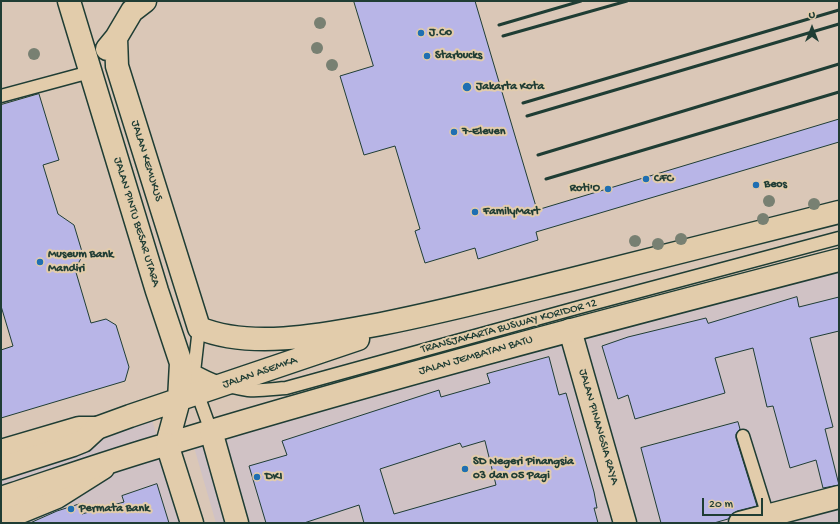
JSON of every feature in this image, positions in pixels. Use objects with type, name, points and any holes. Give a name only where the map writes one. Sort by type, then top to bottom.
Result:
[{"type":"main road","name":"JALAN PINTU BESAR UTARA","points":[[68,1],[154,279],[188,368],[188,397],[166,444]]},
{"type":"main road","points":[[82,47],[91,52],[99,53],[110,48],[132,11],[145,1]]},
{"type":"main road","name":"JALAN KEMUKUS","points":[[116,38],[117,66],[199,328]]},
{"type":"main road","points":[[199,328],[211,333],[241,338],[289,338],[319,335],[424,316],[839,212]]},
{"type":"main road","name":"JALAN JEMBATAN BATU","points":[[116,460],[211,431],[570,330],[839,260]]},
{"type":"main road","name":"JALAN ASEMKA","points":[[1,451],[79,428],[96,428],[424,316]]},
{"type":"main road","name":"JALAN PINANGSIA RAYA","points":[[570,330],[625,523]]},
{"type":"main road","name":"JALAN ASEMKA","points":[[1,468],[73,445],[83,440],[96,428]]},
{"type":"main road","points":[[211,431],[237,523]]},
{"type":"main road","points":[[166,444],[192,523]]},
{"type":"main road","points":[[1,498],[116,460]]},
{"type":"main road","points":[[1,520],[57,497],[116,460]]},
{"type":"main road","points":[[740,523],[839,497]]},
{"type":"lane","points":[[1,96],[90,72]]},
{"type":"lane","name":"TRANSJAKARTA BUSWAY KORIDOR 12","points":[[188,368],[225,384],[249,390],[286,388],[580,307],[839,238]]},
{"type":"lane","points":[[188,368],[199,328]]},
{"type":"lane","points":[[188,397],[211,431]]},
{"type":"lane","points":[[743,436],[768,516]]},
{"type":"shaded area","points":[[839,260],[839,523],[216,523],[191,437]]},
{"type":"shaded area","points":[[149,410],[183,523],[1,523],[1,452]]},
{"type":"building","points":[[354,1],[475,1],[537,210],[839,119],[839,142],[536,232],[538,240],[478,259],[475,248],[425,263],[415,231],[420,229],[395,146],[364,155],[340,76],[373,66]]},
{"type":"building","name":"Museum Bank Mandiri","points":[[39,94],[59,160],[43,165],[58,214],[74,225],[83,255],[75,269],[91,323],[106,319],[116,325],[129,367],[125,381],[1,418],[1,350],[13,346],[1,306],[1,105]]},
{"type":"building","points":[[797,297],[799,307],[839,297],[839,331],[810,338],[833,427],[825,429],[839,485],[823,488],[816,460],[790,468],[773,406],[767,407],[753,348],[715,358],[725,393],[635,419],[628,395],[618,399],[602,346],[628,337],[706,318],[708,323]]},
{"type":"building","points":[[549,357],[559,395],[566,393],[594,492],[597,508],[594,508],[598,523],[364,523],[359,505],[304,523],[266,523],[249,466],[287,455],[282,441],[439,390],[441,397],[490,383],[487,374]],"holes":[[[485,441],[496,485],[394,514],[380,469],[460,443],[462,447]]]},
{"type":"building","points":[[738,422],[740,429],[736,434],[736,438],[757,506],[737,511],[728,519],[714,523],[661,523],[641,448]]},
{"type":"building","points":[[157,484],[169,523],[30,523],[57,511],[79,504],[82,514],[124,502],[122,496]]},
{"type":"railway","points":[[499,25],[581,1]]},
{"type":"railway","points":[[503,36],[627,1]]},
{"type":"railway","points":[[523,103],[839,10]]},
{"type":"railway","points":[[527,116],[839,24]]},
{"type":"railway","points":[[538,155],[839,64]]},
{"type":"railway","points":[[546,179],[839,92]]},
{"type":"place","name":"J.Co","points":[[421,33]]},
{"type":"place","name":"Starbucks","points":[[427,56]]},
{"type":"place","name":"Jakarta Kota","points":[[467,87]]},
{"type":"place","name":"7-Eleven","points":[[454,132]]},
{"type":"place","name":"CFC","points":[[646,179]]},
{"type":"place","name":"Beos","points":[[756,185]]},
{"type":"place","name":"Roti'O","points":[[608,189]]},
{"type":"place","name":"FamilyMart","points":[[475,212]]},
{"type":"place","name":"Museum Bank Mandiri","points":[[40,262]]},
{"type":"place","name":"SD Negeri Pinangsia 03 dan 05 Pagi","points":[[465,469]]},
{"type":"place","name":"DKI","points":[[257,477]]},
{"type":"place","name":"Permata Bank","points":[[71,509]]}]
